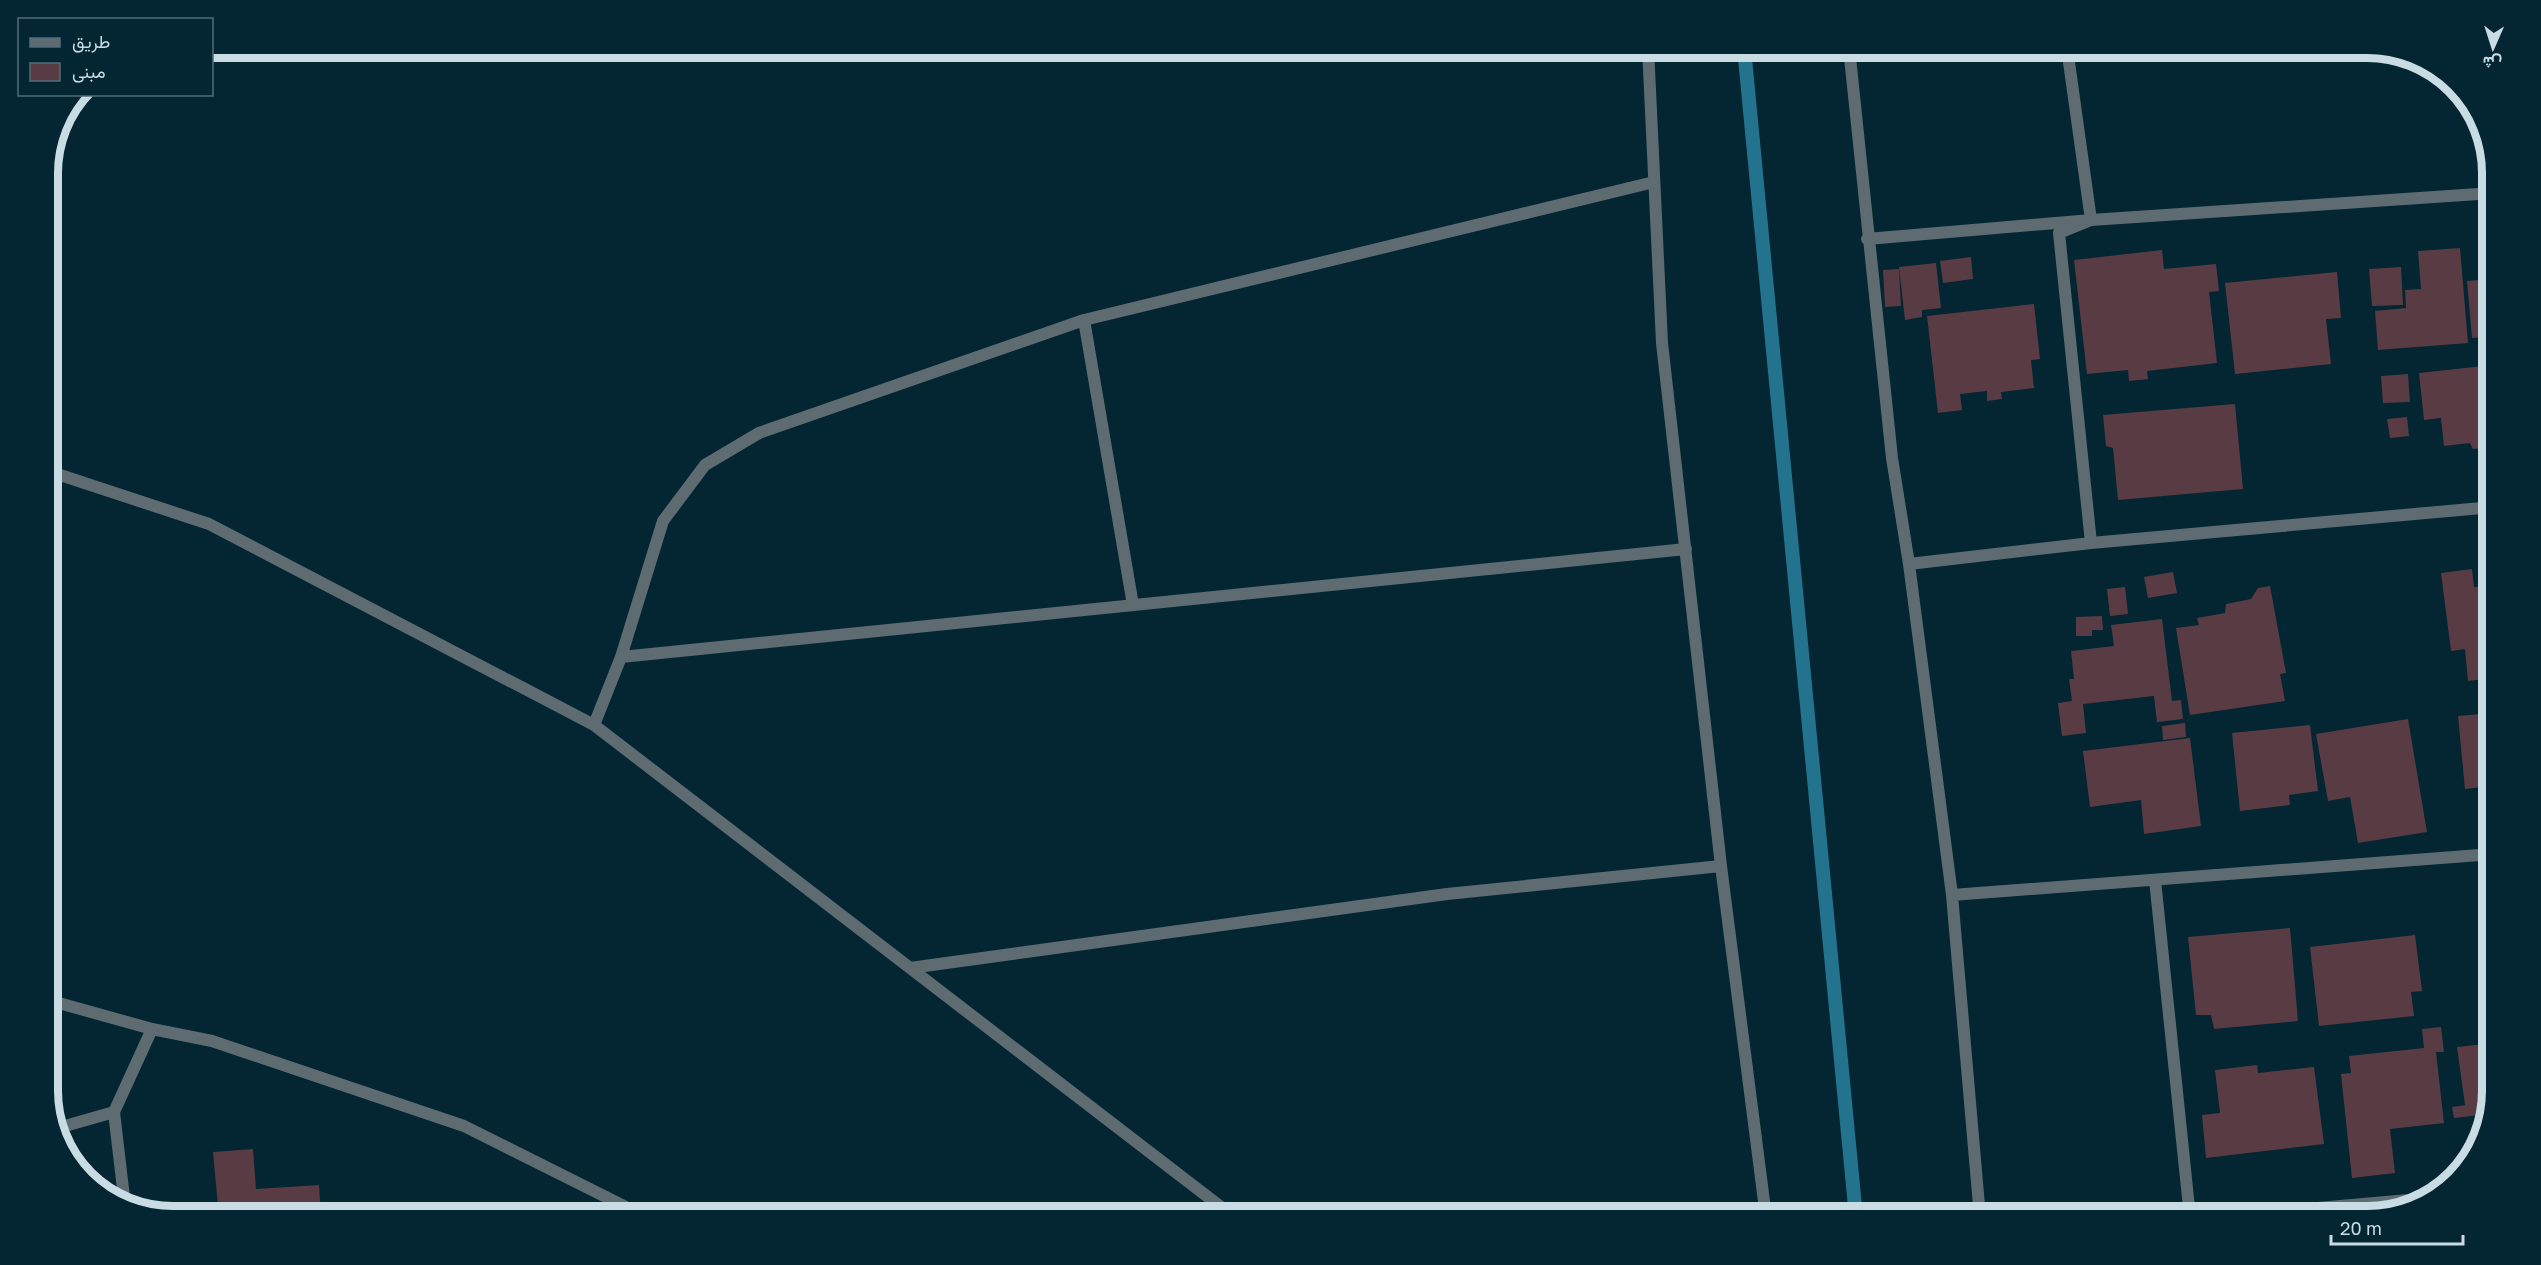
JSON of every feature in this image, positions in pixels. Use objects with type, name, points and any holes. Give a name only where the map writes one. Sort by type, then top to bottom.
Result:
[{"type":"street","points":[[1648,58],[1662,343],[1721,866],[1765,1206]]},
{"type":"street","points":[[1850,58],[1867,239],[1892,458],[1910,564],[1952,895],[1979,1206]]},
{"type":"street","points":[[2068,58],[2091,220]]},
{"type":"street","points":[[594,724],[621,657],[663,521],[705,465],[759,433],[1084,320],[1654,182]]},
{"type":"street","points":[[1867,239],[2091,220],[2482,194]]},
{"type":"street","points":[[2091,220],[2059,232],[2091,543]]},
{"type":"street","points":[[1084,320],[1133,605]]},
{"type":"street","points":[[59,475],[209,525],[594,724],[1220,1206]]},
{"type":"street","points":[[1910,564],[2091,543],[2482,508]]},
{"type":"street","points":[[621,657],[1686,549]]},
{"type":"street","points":[[1952,895],[2482,855]]},
{"type":"street","points":[[910,968],[1447,894],[1721,866]]},
{"type":"street","points":[[2155,880],[2189,1206]]},
{"type":"street","points":[[59,1003],[152,1029],[212,1041],[464,1126],[624,1206]]},
{"type":"street","points":[[124,1195],[114,1112],[152,1029]]},
{"type":"street","points":[[64,1126],[114,1112]]},
{"type":"street","points":[[2340,1206],[2405,1200]]},
{"type":"building","points":[[2460,248],[2468,343],[2378,350],[2375,311],[2406,308],[2405,290],[2421,289],[2418,251]]},
{"type":"building","points":[[2162,250],[2164,269],[2216,264],[2219,291],[2209,292],[2217,363],[2147,371],[2148,379],[2129,381],[2128,370],[2087,374],[2074,260]]},
{"type":"building","points":[[1971,257],[1973,279],[1943,283],[1940,261]]},
{"type":"building","points":[[1936,263],[1941,308],[1922,310],[1922,317],[1905,320],[1899,267]]},
{"type":"building","points":[[2401,267],[2403,305],[2372,306],[2369,269]]},
{"type":"building","points":[[1899,269],[1901,306],[1885,307],[1883,270]]},
{"type":"building","points":[[2337,272],[2341,318],[2326,319],[2331,364],[2235,374],[2225,283]]},
{"type":"building","points":[[2482,280],[2482,337],[2472,338],[2467,281]]},
{"type":"building","points":[[2034,304],[2040,359],[2031,360],[2034,388],[2001,392],[2002,399],[1987,401],[1987,391],[1960,394],[1962,410],[1938,413],[1927,316]]},
{"type":"building","points":[[2482,366],[2482,448],[2473,449],[2470,443],[2444,446],[2441,418],[2424,420],[2419,373]]},
{"type":"building","points":[[2408,374],[2410,402],[2383,403],[2381,376]]},
{"type":"building","points":[[2235,404],[2243,489],[2118,500],[2113,448],[2106,446],[2103,415]]},
{"type":"building","points":[[2407,417],[2409,436],[2390,438],[2387,419]]},
{"type":"building","points":[[2472,569],[2474,587],[2482,586],[2482,679],[2468,681],[2465,649],[2451,651],[2441,573]]},
{"type":"building","points":[[2173,572],[2177,593],[2148,598],[2144,577]]},
{"type":"building","points":[[2270,586],[2286,673],[2280,674],[2285,701],[2190,715],[2176,628],[2199,625],[2197,618],[2225,613],[2226,604],[2251,599],[2258,588]]},
{"type":"building","points":[[2125,587],[2128,614],[2110,616],[2107,589]]},
{"type":"building","points":[[2102,616],[2103,630],[2092,630],[2092,636],[2076,636],[2076,617]]},
{"type":"building","points":[[2162,619],[2172,701],[2181,700],[2183,719],[2157,722],[2154,696],[2083,704],[2086,733],[2062,736],[2058,703],[2072,701],[2069,679],[2074,679],[2071,651],[2114,646],[2111,625]]},
{"type":"building","points":[[2482,714],[2482,787],[2465,789],[2458,716]]},
{"type":"building","points":[[2408,719],[2427,832],[2358,843],[2350,797],[2328,801],[2316,734]]},
{"type":"building","points":[[2185,723],[2186,737],[2163,740],[2162,726]]},
{"type":"building","points":[[2310,725],[2318,791],[2289,795],[2290,805],[2240,811],[2232,733]]},
{"type":"building","points":[[2190,738],[2201,826],[2144,834],[2141,800],[2090,807],[2083,751]]},
{"type":"building","points":[[2290,928],[2298,1021],[2214,1029],[2211,1015],[2196,1015],[2188,937]]},
{"type":"building","points":[[2415,935],[2422,991],[2411,992],[2414,1016],[2319,1026],[2310,947]]},
{"type":"building","points":[[2441,1027],[2444,1052],[2436,1052],[2444,1123],[2390,1129],[2395,1173],[2352,1178],[2341,1074],[2351,1073],[2349,1056],[2424,1048],[2422,1029]]},
{"type":"building","points":[[2482,1044],[2480,1115],[2454,1118],[2452,1107],[2465,1105],[2457,1047]]},
{"type":"building","points":[[2257,1065],[2258,1073],[2314,1067],[2324,1144],[2206,1158],[2202,1115],[2220,1113],[2215,1070]]},
{"type":"building","points":[[253,1149],[256,1189],[319,1185],[320,1206],[218,1206],[213,1152]]},
{"type":"waterway","points":[[1745,58],[1855,1206]]}]
